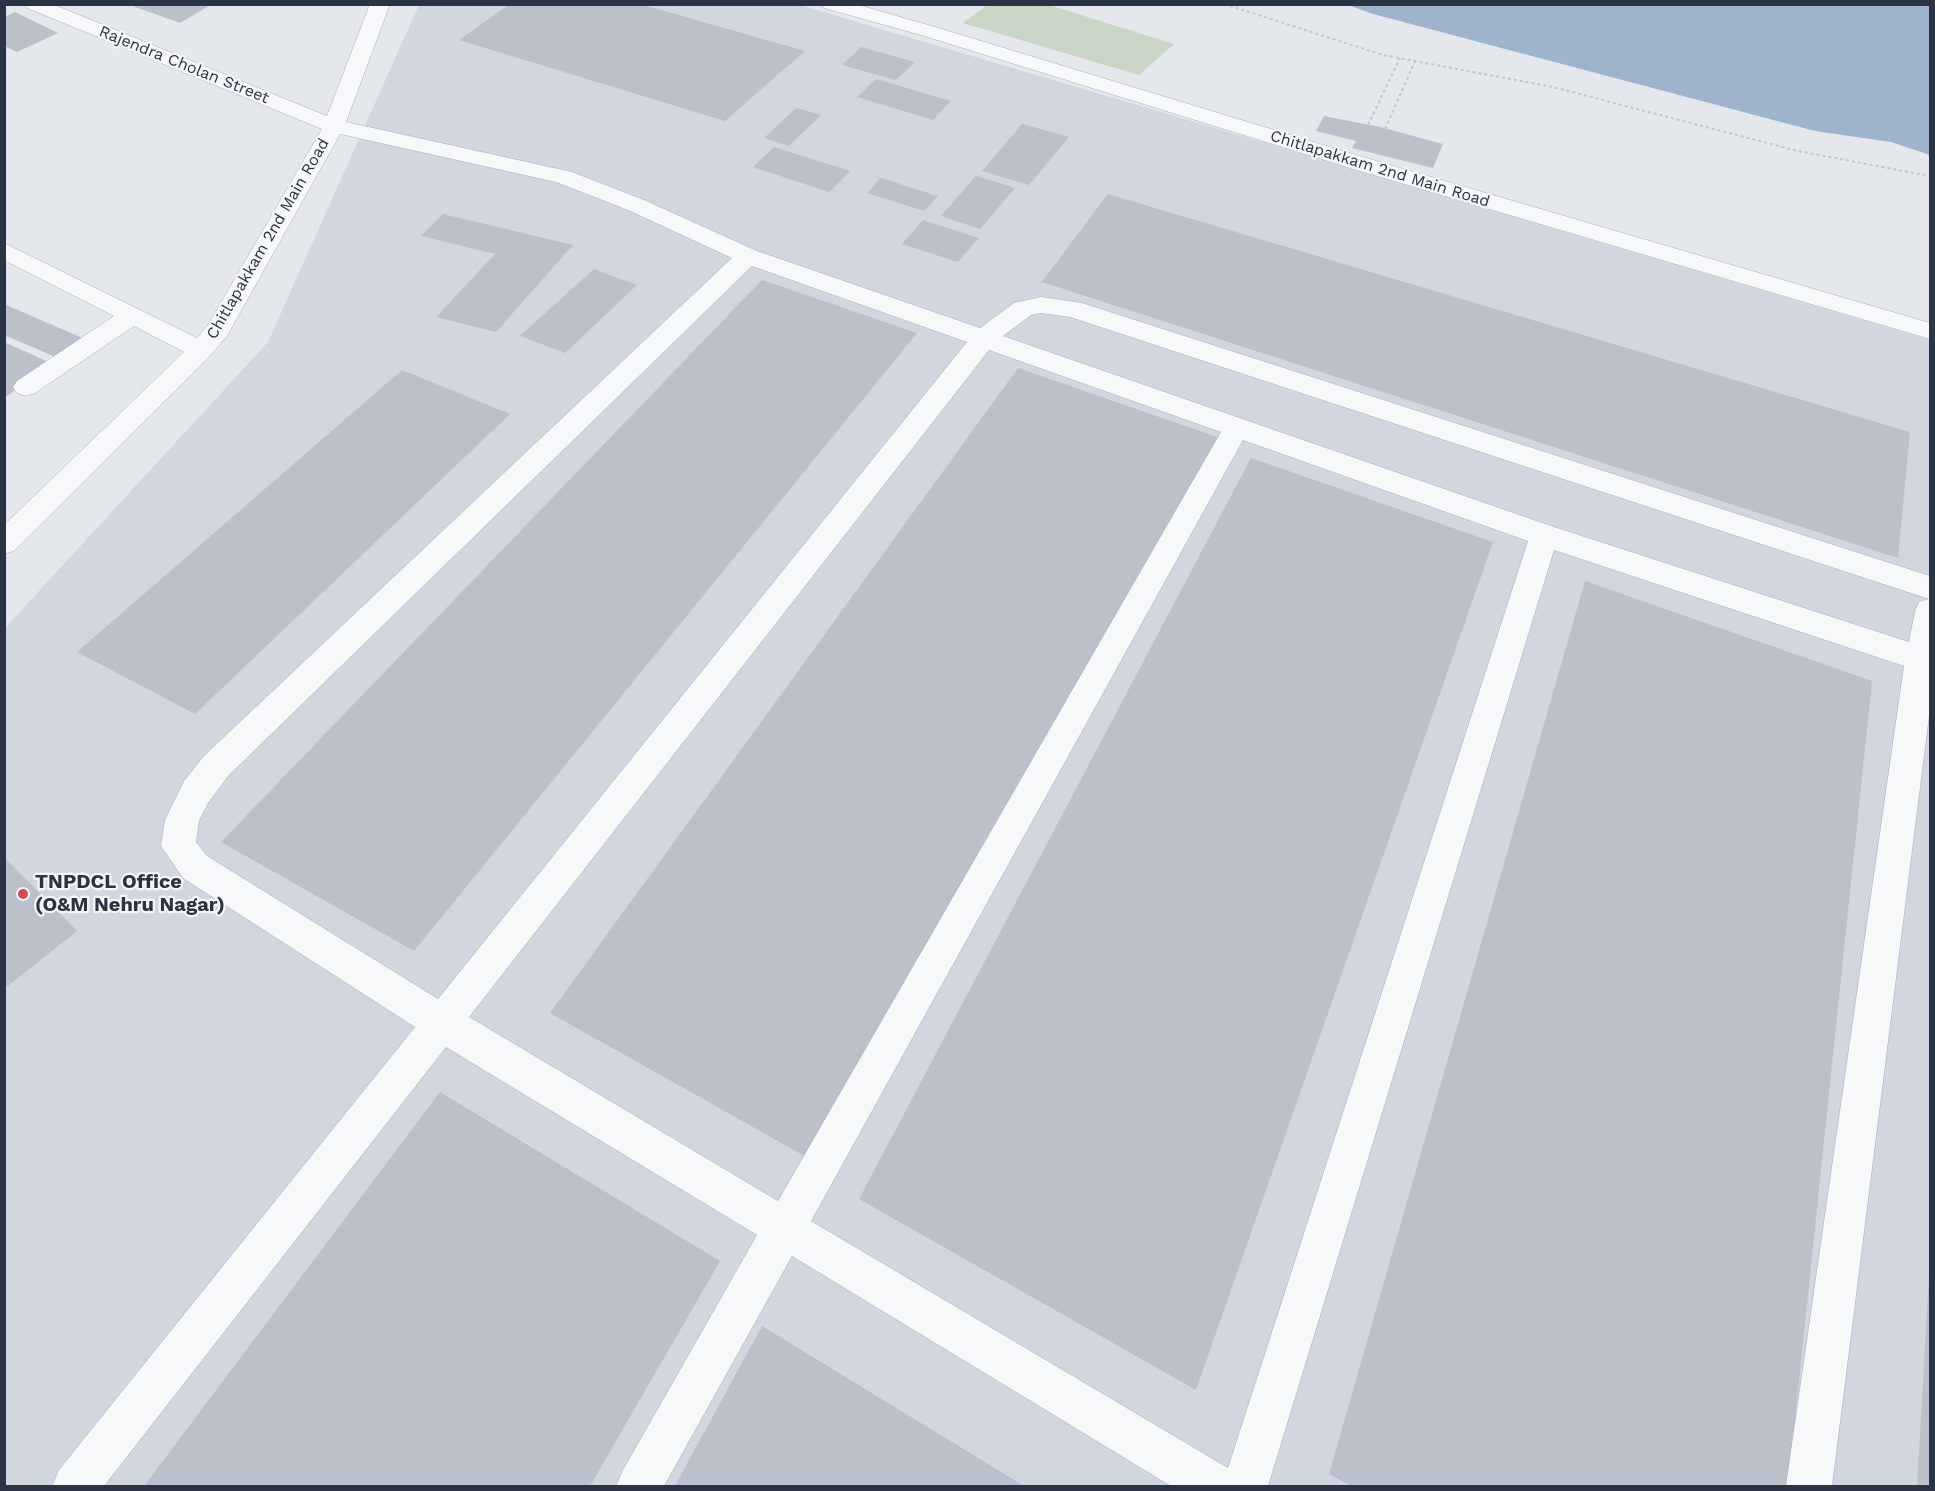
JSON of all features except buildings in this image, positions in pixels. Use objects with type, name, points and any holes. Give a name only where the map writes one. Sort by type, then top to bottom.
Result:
[{"type":"street","name":"Rajendra Cholan Street","points":[[34,4],[334,126],[505,162],[564,177],[636,205],[748,256],[1544,535],[1921,659]]},
{"type":"street","name":"Chitlapakkam 2nd Main Road","points":[[4,543],[201,350],[218,330],[334,126],[380,4]]},
{"type":"street","name":"Chitlapakkam 2nd Main Road","points":[[831,4],[1930,331]]},
{"type":"street","points":[[4,250],[201,350]]},
{"type":"street","points":[[748,256],[216,766],[196,792],[182,820],[178,846],[195,867],[441,1022],[1214,1486]]},
{"type":"street","points":[[75,1486],[984,338],[1023,309],[1041,305],[1074,309],[1930,588]]},
{"type":"street","points":[[26,387],[133,315]]},
{"type":"street","points":[[639,1486],[1237,427]]},
{"type":"street","points":[[1245,1486],[1544,535]]},
{"type":"street","points":[[1809,1486],[1921,659],[1930,611]]},
{"type":"path","points":[[1224,4],[1400,58],[1553,87],[1798,152],[1930,176]]},
{"type":"path","points":[[1368,124],[1400,58]]},
{"type":"path","points":[[1385,129],[1415,61]]},
{"type":"shaded area","points":[[419,5],[800,5],[1930,340],[1930,1486],[5,1486],[4,629],[268,342]]},
{"type":"green space","points":[[987,5],[1049,5],[1174,44],[1139,75],[963,23]]},
{"type":"water","points":[[1348,5],[1930,5],[1930,155],[1891,142],[1815,131],[1373,14]]},
{"type":"place","name":"TNPDCL Office (O&M Nehru Nagar)","points":[[23,894]]}]
